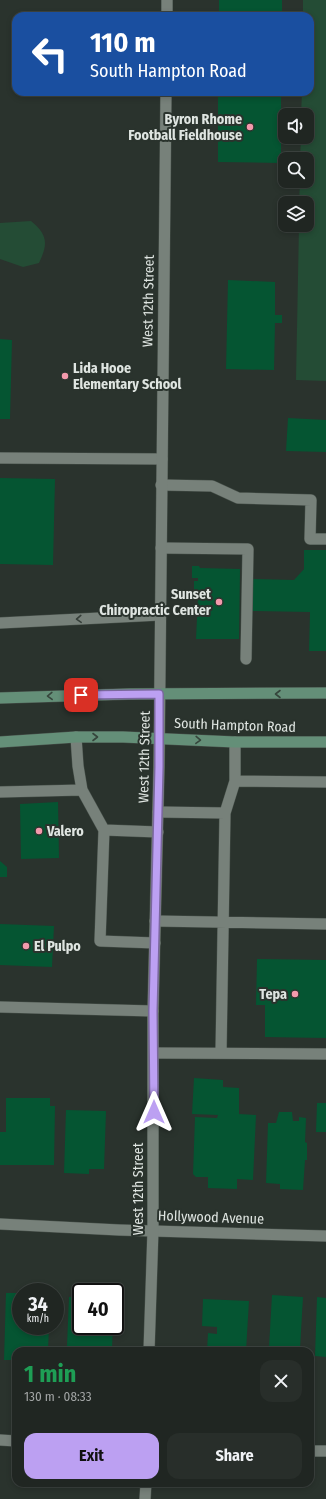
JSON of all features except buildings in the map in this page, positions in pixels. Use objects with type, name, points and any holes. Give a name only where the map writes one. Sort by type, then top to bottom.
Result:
[{"type":"main road","name":"South Hampton Road","points":[[0,698],[159,694],[326,694]]},
{"type":"main road","name":"South Hampton Road","points":[[0,742],[76,737],[159,738],[235,742],[326,742]]},
{"type":"street","points":[[166,12],[167,0]]},
{"type":"street","name":"West 12th Street","points":[[149,1347],[153,1230],[153,1011],[158,832],[166,96]]},
{"type":"street","points":[[0,458],[162,459]]},
{"type":"street","points":[[161,485],[212,486],[238,498],[311,500],[310,539],[326,539]]},
{"type":"street","points":[[161,548],[248,549],[246,659]]},
{"type":"street","points":[[0,623],[160,615]]},
{"type":"street","points":[[76,737],[78,766],[82,790],[104,830],[100,941],[155,943]]},
{"type":"street","points":[[221,1053],[225,813],[235,781],[235,742]]},
{"type":"street","points":[[235,781],[326,782]]},
{"type":"street","points":[[0,792],[82,790]]},
{"type":"street","points":[[158,812],[225,813]]},
{"type":"street","points":[[104,830],[158,832]]},
{"type":"street","points":[[155,921],[326,924]]},
{"type":"street","points":[[0,1007],[153,1011]]},
{"type":"street","points":[[154,1053],[326,1054]]},
{"type":"street","name":"Hollywood Avenue","points":[[0,1224],[326,1236]]},
{"type":"street","points":[[0,1440],[12,1441]]},
{"type":"street","points":[[314,1451],[326,1451]]},
{"type":"street","points":[[145,1499],[146,1487]]},
{"type":"green space","points":[[303,0],[326,0],[326,381],[296,380],[299,232],[314,232],[314,196],[299,196],[300,188],[314,188],[314,152],[300,152],[301,144],[314,144],[314,108],[301,108],[302,96],[314,96],[314,12],[303,12]]},
{"type":"green space","points":[[31,221],[41,231],[45,240],[44,250],[39,263],[23,267],[0,259],[0,223]]},
{"type":"place","name":"Byron Rhome Football Fieldhouse","points":[[250,127]]},
{"type":"place","name":"Lida Hooe Elementary School","points":[[65,376]]},
{"type":"place","name":"Sunset Chiropractic Center","points":[[219,602]]},
{"type":"place","name":"Valero","points":[[39,831]]},
{"type":"place","name":"El Pulpo","points":[[26,946]]},
{"type":"place","name":"Tepa","points":[[295,994]]},
{"type":"route","points":[[81,695],[159,694],[159,767],[153,1011],[154,1112]]}]
